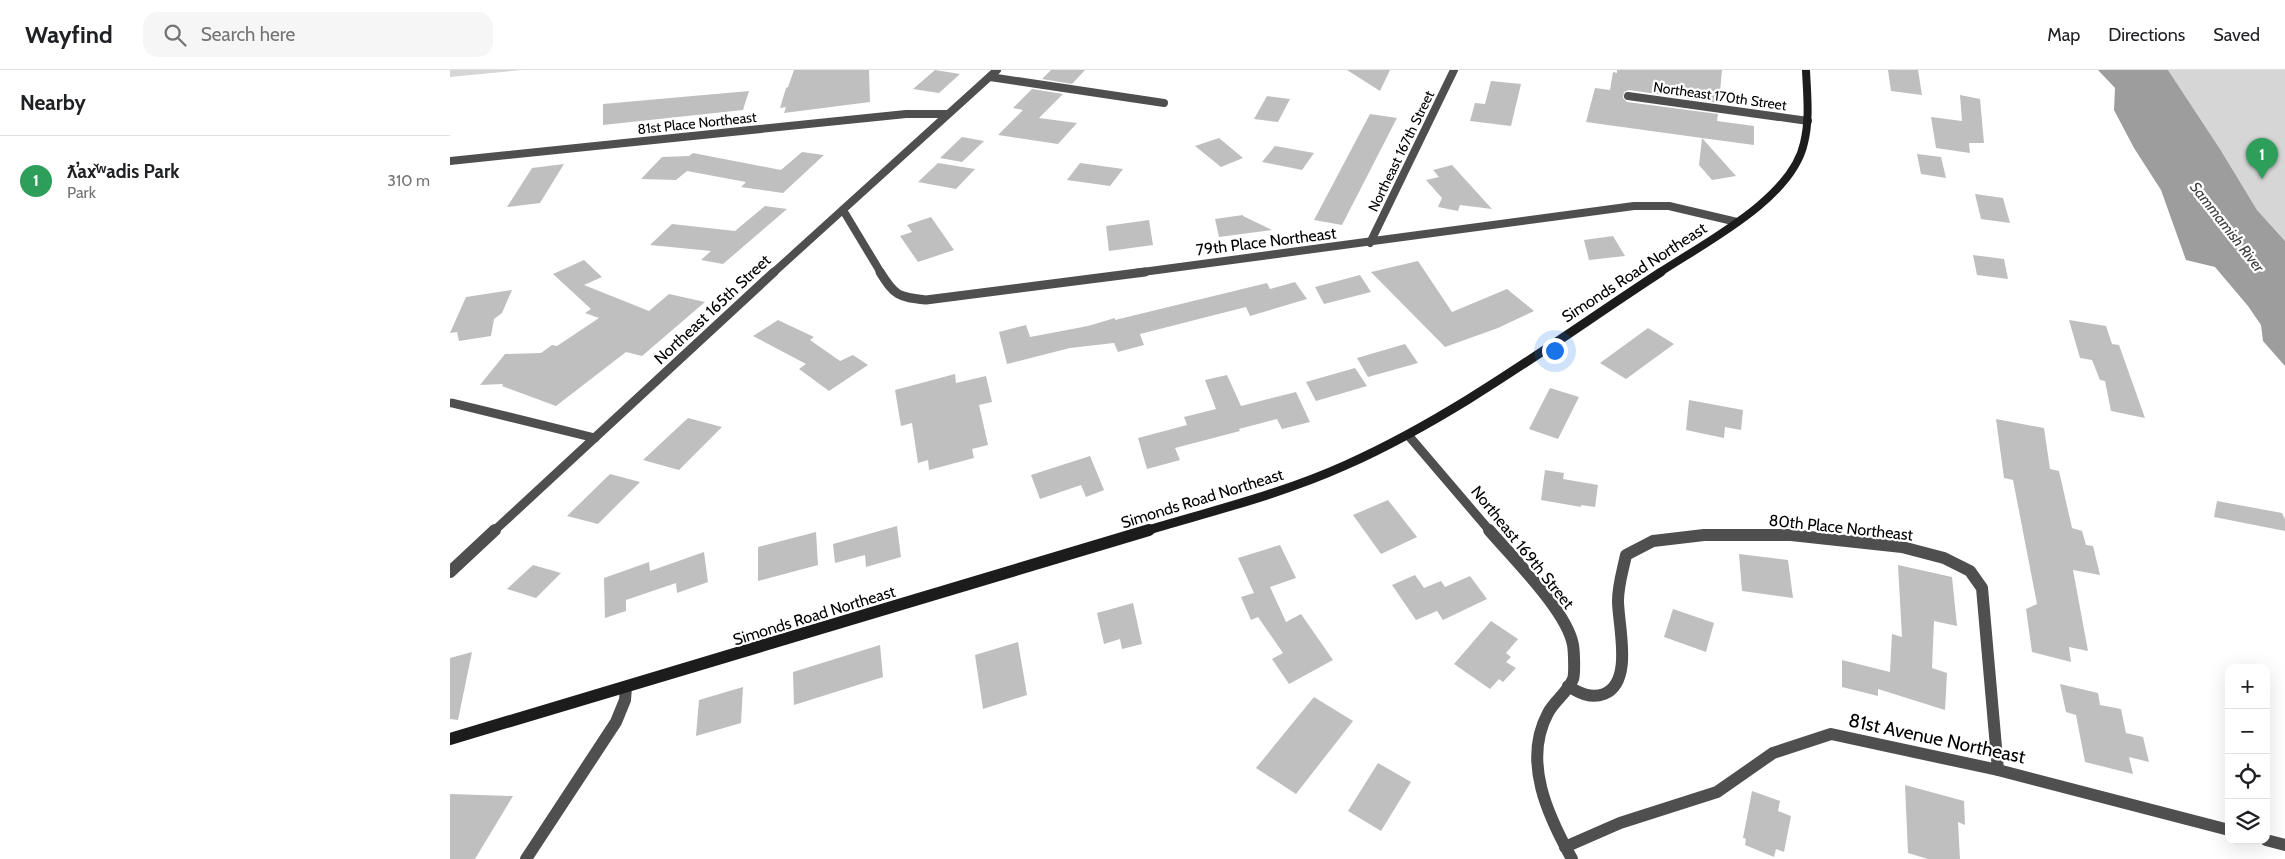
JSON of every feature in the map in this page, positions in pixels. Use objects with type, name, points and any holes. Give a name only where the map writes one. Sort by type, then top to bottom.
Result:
[{"type":"main road","name":"Simonds Road Northeast","points":[[450,740],[1259,497],[1344,466],[1408,435],[1471,397],[1738,222],[1762,205],[1782,187],[1800,160],[1805,145],[1808,121],[1806,70]]},
{"type":"street","name":"Northeast 165th Street","points":[[450,572],[842,210],[997,70]]},
{"type":"street","name":"Northeast 167th Street","points":[[1370,244],[1454,70]]},
{"type":"street","points":[[990,77],[1164,103]]},
{"type":"street","name":"Northeast 170th Street","points":[[1628,96],[1808,121]]},
{"type":"street","name":"81st Place Northeast","points":[[450,162],[906,114],[947,114]]},
{"type":"street","name":"79th Place Northeast","points":[[842,210],[892,290],[907,298],[926,300],[1370,244],[1634,206],[1669,206],[1738,222]]},
{"type":"street","points":[[452,403],[595,438]]},
{"type":"street","name":"Northeast 169th Street","points":[[1408,435],[1561,615],[1573,645],[1573,679],[1548,712],[1538,736],[1537,774],[1554,827],[1572,859]]},
{"type":"street","name":"80th Place Northeast","points":[[1568,686],[1582,694],[1599,697],[1612,691],[1621,679],[1622,665],[1618,598],[1626,555],[1653,541],[1704,535],[1791,535],[1902,547],[1944,558],[1970,571],[1982,588],[1998,770]]},
{"type":"street","points":[[526,859],[616,722],[625,700],[626,688]]},
{"type":"street","name":"81st Avenue Northeast","points":[[1565,846],[1620,822],[1717,792],[1773,753],[1831,734],[1998,770],[2225,829]]},
{"type":"street","points":[[2270,841],[2285,845]]},
{"type":"shaded area","points":[[450,70],[522,70],[450,77]]},
{"type":"shaded area","points":[[2168,70],[2285,70],[2285,241],[2257,210],[2220,149]]},
{"type":"water","name":"Sammamish River","points":[[2098,70],[2168,70],[2220,149],[2257,210],[2285,241],[2285,366],[2263,341],[2261,325],[2248,306],[2215,267],[2186,260],[2161,190],[2134,148],[2114,110],[2115,88]]},
{"type":"building","points":[[794,70],[869,70],[870,102],[784,113],[786,107],[780,108]]},
{"type":"building","points":[[935,70],[960,74],[939,93],[913,89]]},
{"type":"building","points":[[1051,70],[1085,70],[1072,84],[1042,79]]},
{"type":"building","points":[[1347,70],[1390,70],[1380,91]]},
{"type":"building","points":[[1617,70],[1722,70],[1719,103],[1629,90],[1624,92],[1623,98],[1627,102],[1718,114],[1717,121],[1754,126],[1754,145],[1586,122],[1595,88],[1610,90],[1613,72],[1617,73]]},
{"type":"building","points":[[1888,70],[1918,70],[1922,95],[1891,91]]},
{"type":"building","points":[[1491,81],[1521,84],[1511,126],[1470,121],[1475,103],[1485,104]]},
{"type":"building","points":[[1032,89],[1063,94],[1039,118],[1077,123],[1058,144],[998,135],[1023,110],[1013,108]]},
{"type":"building","points":[[749,91],[743,110],[603,125],[603,104]]},
{"type":"building","points":[[1960,95],[1980,99],[1984,143],[1969,143],[1970,153],[1936,148],[1931,117],[1962,121]]},
{"type":"building","points":[[1267,96],[1290,99],[1278,122],[1254,119]]},
{"type":"building","points":[[1370,114],[1397,118],[1342,225],[1314,220]]},
{"type":"building","points":[[962,137],[984,141],[962,162],[940,158]]},
{"type":"building","points":[[1219,138],[1243,158],[1221,167],[1195,146]]},
{"type":"building","points":[[1702,138],[1736,176],[1712,180],[1699,165]]},
{"type":"building","points":[[1275,146],[1314,153],[1302,170],[1262,162]]},
{"type":"building","points":[[802,152],[824,155],[783,193],[741,187],[746,182],[687,171],[676,180],[641,179],[662,157],[689,156],[693,153],[781,170]]},
{"type":"building","points":[[1917,154],[1941,157],[1946,178],[1921,174]]},
{"type":"building","points":[[938,163],[975,169],[956,189],[918,182]]},
{"type":"building","points":[[1080,163],[1123,169],[1110,186],[1067,180]]},
{"type":"building","points":[[564,164],[540,203],[507,207],[532,168]]},
{"type":"building","points":[[1452,165],[1492,209],[1460,205],[1458,211],[1438,207],[1442,198],[1426,180],[1439,177],[1433,170]]},
{"type":"building","points":[[1975,194],[2003,198],[2010,223],[1981,219]]},
{"type":"building","points":[[765,206],[787,209],[723,264],[701,260],[711,251],[650,245],[672,224],[735,231]]},
{"type":"building","points":[[1243,215],[1272,230],[1219,237],[1215,219]]},
{"type":"building","points":[[931,217],[954,250],[918,262],[900,236],[912,232],[907,225]]},
{"type":"building","points":[[1149,220],[1153,245],[1109,251],[1106,226]]},
{"type":"building","points":[[1613,236],[1625,256],[1589,260],[1584,240]]},
{"type":"building","points":[[1973,255],[2004,259],[2008,279],[1977,275]]},
{"type":"building","points":[[584,260],[602,277],[584,285],[649,311],[669,294],[705,302],[642,356],[626,352],[556,406],[502,386],[503,384],[480,385],[505,354],[541,353],[552,345],[557,346],[599,318],[585,313],[591,309],[553,274]]},
{"type":"building","points":[[1418,261],[1452,312],[1507,289],[1534,311],[1498,328],[1445,347],[1371,272]]},
{"type":"building","points":[[1360,275],[1371,292],[1324,304],[1315,287]]},
{"type":"building","points":[[1295,282],[1307,299],[1250,316],[1246,307],[1140,334],[1144,345],[1118,352],[1114,343],[1070,348],[1007,364],[999,332],[1026,325],[1030,337],[1088,326],[1115,318],[1115,320],[1267,283],[1270,289]]},
{"type":"building","points":[[512,290],[502,313],[494,319],[491,336],[459,341],[457,332],[450,333],[466,297]]},
{"type":"building","points":[[778,320],[814,337],[810,340],[840,361],[853,355],[868,365],[829,391],[799,369],[806,364],[753,336]]},
{"type":"building","points":[[2069,320],[2106,326],[2112,344],[2119,345],[2145,418],[2111,411],[2105,381],[2100,380],[2092,360],[2080,358]]},
{"type":"building","points":[[1648,328],[1674,344],[1626,379],[1600,363]]},
{"type":"building","points":[[1405,344],[1418,363],[1368,377],[1357,358]]},
{"type":"building","points":[[1355,368],[1367,386],[1316,401],[1306,382]]},
{"type":"building","points":[[955,374],[956,383],[986,376],[992,402],[979,405],[988,445],[972,449],[974,458],[929,470],[928,460],[918,463],[912,423],[901,426],[895,390]]},
{"type":"building","points":[[1227,375],[1241,406],[1296,392],[1310,422],[1282,429],[1277,419],[1239,429],[1240,431],[1175,448],[1180,460],[1147,469],[1138,438],[1187,425],[1184,417],[1216,409],[1205,380]]},
{"type":"building","points":[[1550,388],[1579,397],[1558,439],[1529,429]]},
{"type":"building","points":[[1689,400],[1743,410],[1741,430],[1725,427],[1724,438],[1686,430]]},
{"type":"building","points":[[688,418],[722,427],[679,470],[643,460]]},
{"type":"building","points":[[1996,419],[2044,428],[2050,469],[2059,471],[2072,528],[2082,531],[2086,545],[2093,546],[2100,575],[2073,570],[2088,651],[2069,647],[2071,662],[2032,652],[2026,609],[2037,604],[2013,480],[2004,478]]},
{"type":"building","points":[[1090,456],[1104,490],[1086,497],[1081,485],[1040,499],[1031,475]]},
{"type":"building","points":[[1545,470],[1564,473],[1563,479],[1598,485],[1595,507],[1581,505],[1581,507],[1541,500]]},
{"type":"building","points":[[610,474],[640,482],[598,524],[567,516]]},
{"type":"building","points":[[1388,500],[1417,537],[1381,554],[1353,515]]},
{"type":"building","points":[[2217,501],[2282,513],[2285,519],[2285,531],[2214,517]]},
{"type":"building","points":[[897,526],[901,557],[866,567],[865,555],[835,563],[833,544]]},
{"type":"building","points":[[816,532],[818,565],[758,581],[758,547]]},
{"type":"building","points":[[1280,545],[1296,578],[1270,587],[1286,622],[1301,614],[1333,660],[1289,684],[1272,659],[1283,653],[1258,617],[1251,620],[1241,597],[1254,593],[1238,558]]},
{"type":"building","points":[[704,552],[708,582],[677,593],[676,583],[626,600],[626,611],[605,618],[604,578],[649,562],[650,571]]},
{"type":"building","points":[[1739,554],[1788,560],[1793,598],[1742,591]]},
{"type":"building","points":[[533,565],[561,573],[536,598],[507,589]]},
{"type":"building","points":[[1898,565],[1952,577],[1957,626],[1934,621],[1932,668],[1947,673],[1945,710],[1878,689],[1878,696],[1842,687],[1842,660],[1890,672],[1892,634],[1902,637]]},
{"type":"building","points":[[1415,575],[1424,588],[1441,581],[1445,587],[1470,576],[1487,599],[1443,620],[1437,611],[1416,620],[1392,585]]},
{"type":"building","points":[[1133,603],[1142,644],[1122,649],[1120,639],[1104,644],[1097,613]]},
{"type":"building","points":[[1673,609],[1714,623],[1706,652],[1664,637]]},
{"type":"building","points":[[1491,621],[1518,639],[1506,653],[1511,657],[1506,662],[1516,668],[1503,682],[1499,679],[1490,689],[1454,664]]},
{"type":"building","points":[[1018,642],[1027,695],[983,709],[975,655]]},
{"type":"building","points":[[880,645],[883,677],[794,705],[793,672]]},
{"type":"building","points":[[472,652],[458,720],[450,719],[450,658]]},
{"type":"building","points":[[2060,684],[2098,693],[2100,705],[2121,709],[2126,733],[2143,737],[2149,762],[2129,757],[2133,774],[2085,762],[2076,715],[2066,712]]},
{"type":"building","points":[[743,687],[741,723],[696,736],[699,700]]},
{"type":"building","points":[[1314,697],[1353,721],[1296,794],[1256,768]]},
{"type":"building","points":[[1378,763],[1411,782],[1381,831],[1348,811]]},
{"type":"building","points":[[1905,785],[1964,801],[1965,825],[1958,822],[1960,859],[1928,859],[1908,853]]},
{"type":"building","points":[[1752,791],[1780,801],[1778,811],[1791,816],[1784,852],[1776,849],[1774,857],[1745,845],[1746,839],[1743,838]]},
{"type":"building","points":[[450,794],[513,796],[475,859],[450,859]]},
{"type":"place","name":"ƛ̕ax̌ʷadis Park","points":[[2262,179]]}]
